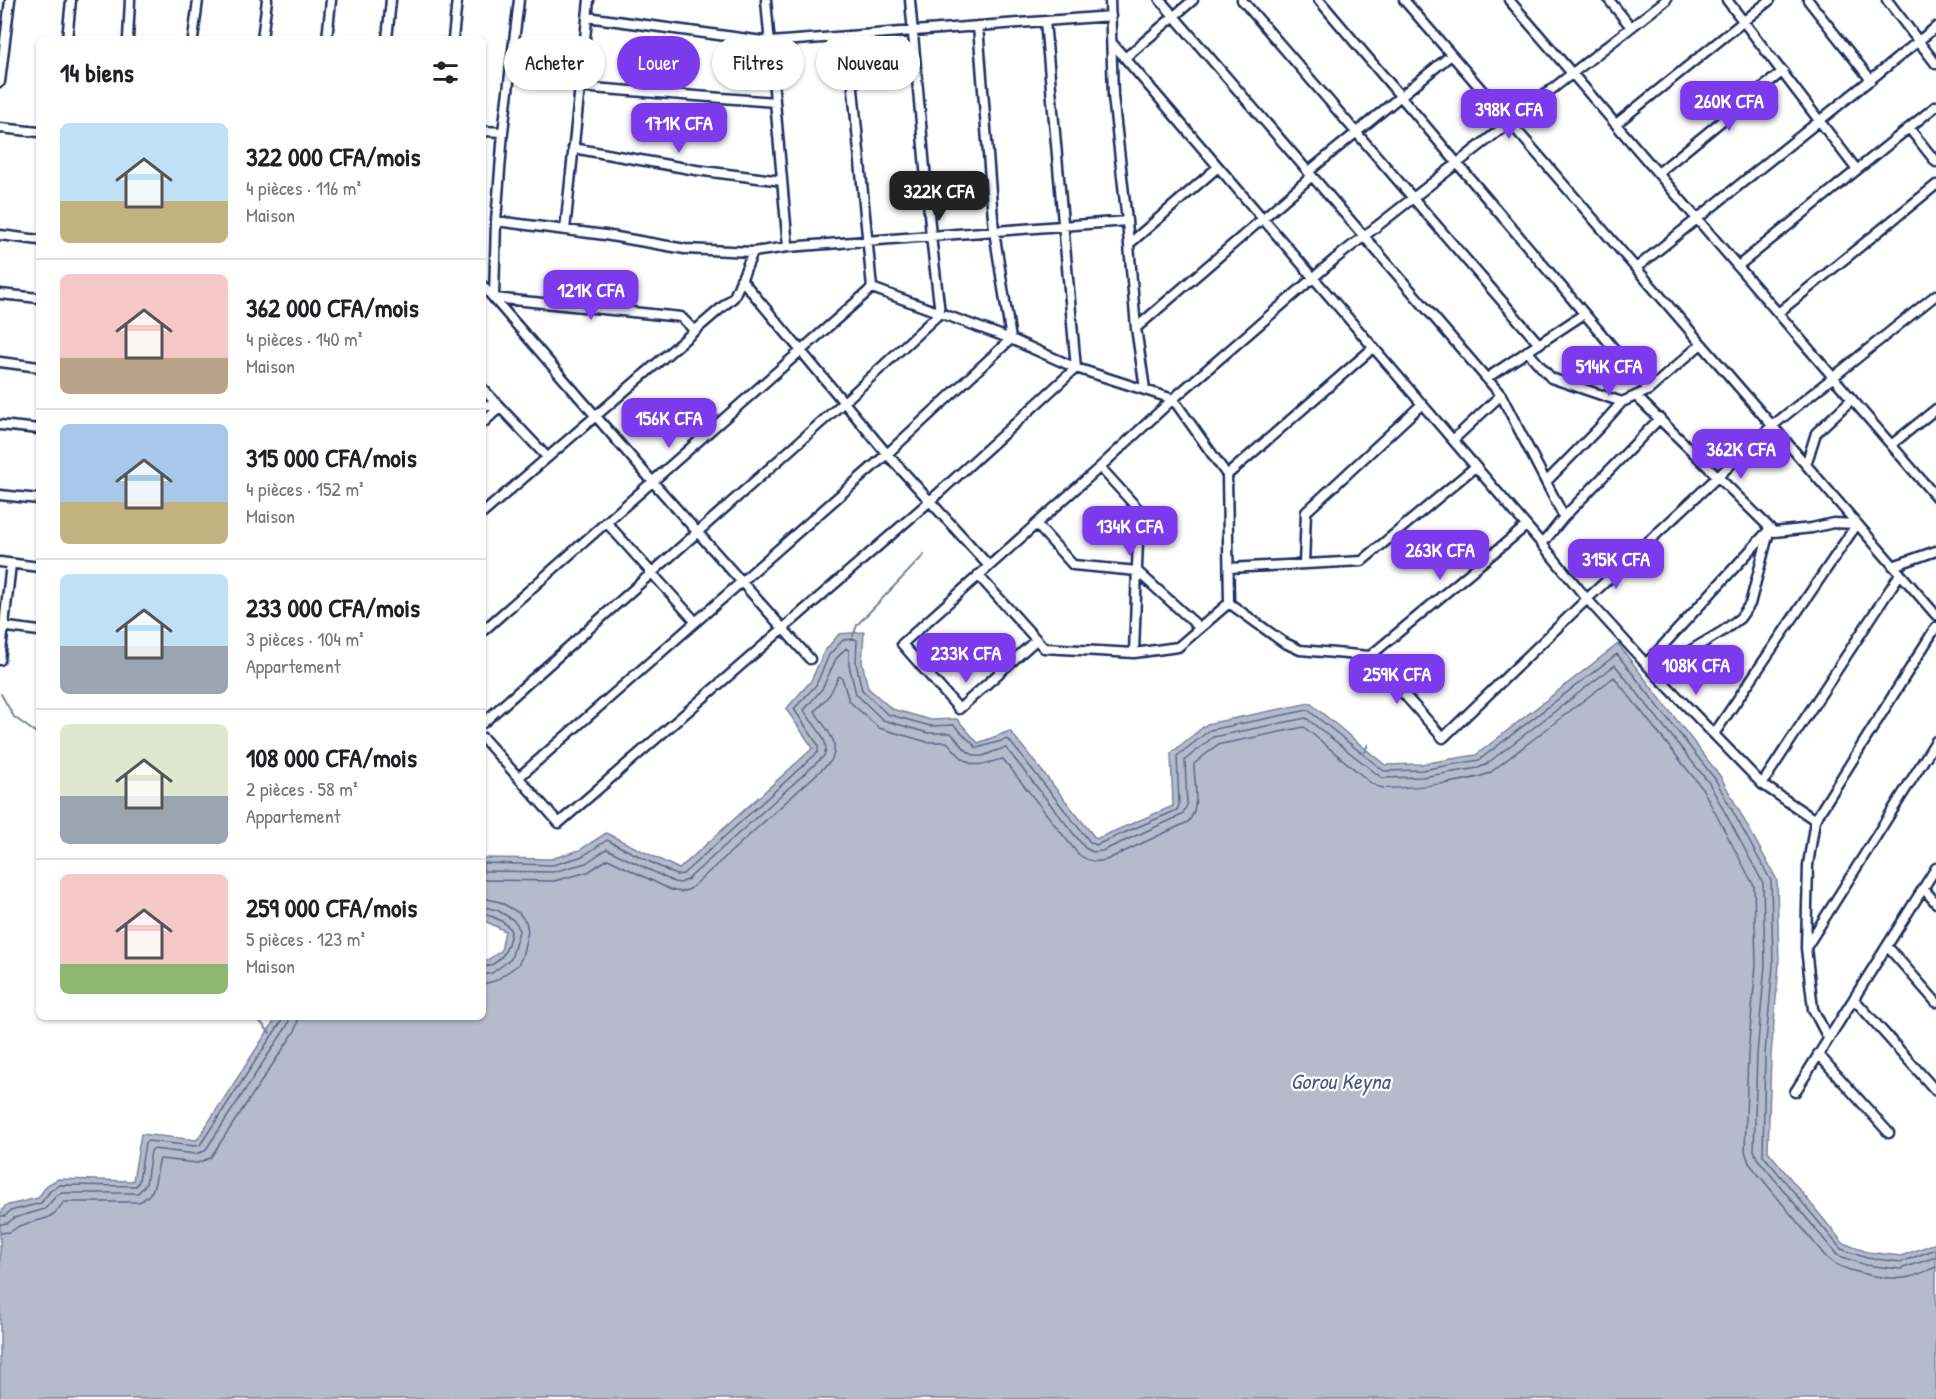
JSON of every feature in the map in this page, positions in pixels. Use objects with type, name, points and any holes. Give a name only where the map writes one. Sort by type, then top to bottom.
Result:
[{"type":"street","points":[[0,82],[10,0]]},
{"type":"street","points":[[67,36],[71,0]]},
{"type":"street","points":[[128,36],[130,0]]},
{"type":"street","points":[[193,36],[198,0]]},
{"type":"street","points":[[262,36],[267,0]]},
{"type":"street","points":[[327,36],[331,0]]},
{"type":"street","points":[[387,36],[391,0]]},
{"type":"street","points":[[453,36],[457,0]]},
{"type":"street","points":[[494,298],[496,221],[503,132],[519,0]]},
{"type":"street","points":[[585,36],[588,0]]},
{"type":"street","points":[[766,0],[769,36]]},
{"type":"street","points":[[910,0],[940,313]]},
{"type":"street","points":[[1110,0],[1113,96],[1136,328],[1145,388]]},
{"type":"street","points":[[1160,0],[1502,395],[1564,517]]},
{"type":"street","points":[[1125,58],[1193,0]]},
{"type":"street","points":[[1242,0],[1539,344]]},
{"type":"street","points":[[1319,0],[1649,390]]},
{"type":"street","points":[[1404,0],[1936,615]]},
{"type":"street","points":[[1509,0],[1936,497]]},
{"type":"street","points":[[1609,0],[1631,27]]},
{"type":"street","points":[[1036,640],[959,709],[902,644],[1173,399],[1364,236],[1666,0]]},
{"type":"street","points":[[1727,0],[1857,170]]},
{"type":"street","points":[[1616,124],[1770,0]]},
{"type":"street","points":[[1808,0],[1871,80]]},
{"type":"street","points":[[1887,0],[1936,64]]},
{"type":"street","points":[[848,36],[1111,16]]},
{"type":"street","points":[[587,17],[726,36]]},
{"type":"street","points":[[1045,21],[1076,368]]},
{"type":"street","points":[[978,26],[994,231],[1011,339]]},
{"type":"street","points":[[1636,268],[1936,27]]},
{"type":"street","points":[[1112,43],[1587,599],[1660,679],[1762,784],[1815,820]]},
{"type":"street","points":[[1136,328],[1262,219],[1356,133],[1451,55]]},
{"type":"street","points":[[1658,173],[1783,71]]},
{"type":"street","points":[[605,89],[775,102]]},
{"type":"street","points":[[565,230],[579,90]]},
{"type":"street","points":[[774,90],[788,247]]},
{"type":"street","points":[[853,90],[872,288]]},
{"type":"street","points":[[1738,266],[1936,106]]},
{"type":"street","points":[[0,128],[36,132]]},
{"type":"street","points":[[1909,128],[1936,162]]},
{"type":"street","points":[[486,131],[503,132]]},
{"type":"street","points":[[573,148],[696,170],[782,181]]},
{"type":"street","points":[[1129,244],[1218,167]]},
{"type":"street","points":[[1778,313],[1936,185]]},
{"type":"street","points":[[496,221],[685,249],[753,252],[788,247],[1127,221]]},
{"type":"street","points":[[0,235],[36,240]]},
{"type":"street","points":[[486,510],[734,297],[753,252]]},
{"type":"street","points":[[741,279],[886,454],[989,566]]},
{"type":"street","points":[[872,288],[1011,339],[1076,368],[1145,388],[1173,399],[1227,475],[1229,603],[1178,646],[1134,654],[1044,648],[978,575]]},
{"type":"street","points":[[486,628],[872,288]]},
{"type":"street","points":[[486,289],[652,482],[810,659]]},
{"type":"street","points":[[0,294],[36,298]]},
{"type":"street","points":[[1229,603],[1283,642],[1300,650],[1370,656],[1443,738],[1772,426],[1936,295]]},
{"type":"street","points":[[494,298],[681,317],[695,331]]},
{"type":"street","points":[[486,720],[844,402],[940,313]]},
{"type":"street","points":[[1486,378],[1584,314]]},
{"type":"street","points":[[519,777],[886,454],[1011,339]]},
{"type":"street","points":[[1546,482],[1622,402],[1649,390],[1701,344]]},
{"type":"street","points":[[1227,475],[1373,348]]},
{"type":"street","points":[[1527,351],[1551,378],[1622,402]]},
{"type":"street","points":[[0,362],[36,367]]},
{"type":"street","points":[[486,741],[559,823],[930,501],[1076,368]]},
{"type":"street","points":[[486,392],[547,457]]},
{"type":"street","points":[[1453,440],[1502,395]]},
{"type":"street","points":[[1637,397],[1774,532],[1833,523],[1857,524]]},
{"type":"street","points":[[1806,465],[1816,433],[1852,399]]},
{"type":"street","points":[[486,405],[500,407]]},
{"type":"street","points":[[1304,564],[1306,512],[1421,405]]},
{"type":"street","points":[[486,420],[500,407]]},
{"type":"street","points":[[1891,445],[1936,409]]},
{"type":"street","points":[[1542,544],[1564,517],[1660,418]]},
{"type":"street","points":[[0,425],[36,429]]},
{"type":"street","points":[[1100,467],[1139,510],[1134,654]]},
{"type":"street","points":[[1229,568],[1362,561],[1475,467]]},
{"type":"street","points":[[0,495],[36,499]]},
{"type":"street","points":[[606,522],[695,621]]},
{"type":"street","points":[[1036,524],[1073,566],[1137,571],[1200,628]]},
{"type":"street","points":[[1714,734],[1857,524]]},
{"type":"street","points":[[1370,656],[1526,526]]},
{"type":"street","points":[[1646,664],[1770,528]]},
{"type":"street","points":[[1660,679],[1686,653],[1724,631],[1740,618],[1750,604],[1770,528]]},
{"type":"street","points":[[1893,566],[1936,551]]},
{"type":"street","points":[[0,562],[36,567]]},
{"type":"street","points":[[0,660],[11,564]]},
{"type":"street","points":[[1762,784],[1900,574]]},
{"type":"street","points":[[2,627],[36,631]]},
{"type":"street","points":[[1828,1038],[1813,1009],[1806,948],[1808,865],[1815,820],[1936,627]]},
{"type":"street","points":[[1806,948],[1936,741]]},
{"type":"street","points":[[1795,1092],[1936,868]]},
{"type":"street","points":[[1923,888],[1936,903]]},
{"type":"street","points":[[1887,946],[1936,1002]]},
{"type":"street","points":[[1854,999],[1936,1091]]},
{"type":"street","points":[[1818,1054],[1889,1133]]},
{"type":"water","name":"Gorou Keyna","points":[[864,632],[862,662],[868,688],[892,709],[931,720],[957,719],[978,743],[1010,731],[1096,839],[1173,806],[1171,753],[1207,724],[1310,703],[1385,765],[1421,764],[1476,755],[1618,644],[1720,776],[1777,880],[1779,965],[1771,1055],[1768,1151],[1843,1243],[1867,1252],[1901,1256],[1936,1243],[1936,1399],[0,1399],[0,1215],[5,1206],[38,1198],[47,1185],[58,1179],[133,1181],[141,1134],[197,1140],[275,1020],[486,1020],[486,961],[501,951],[505,931],[486,922],[486,858],[551,859],[580,850],[606,833],[679,869],[813,748],[786,709],[811,681],[824,652],[839,634]]},
{"type":"waterway","points":[[853,636],[857,625],[924,555]]},
{"type":"waterway","points":[[1,694],[14,717],[36,733]]},
{"type":"waterway","points":[[1365,752],[1368,744]]},
{"type":"waterway","points":[[259,1020],[270,1033]]}]
